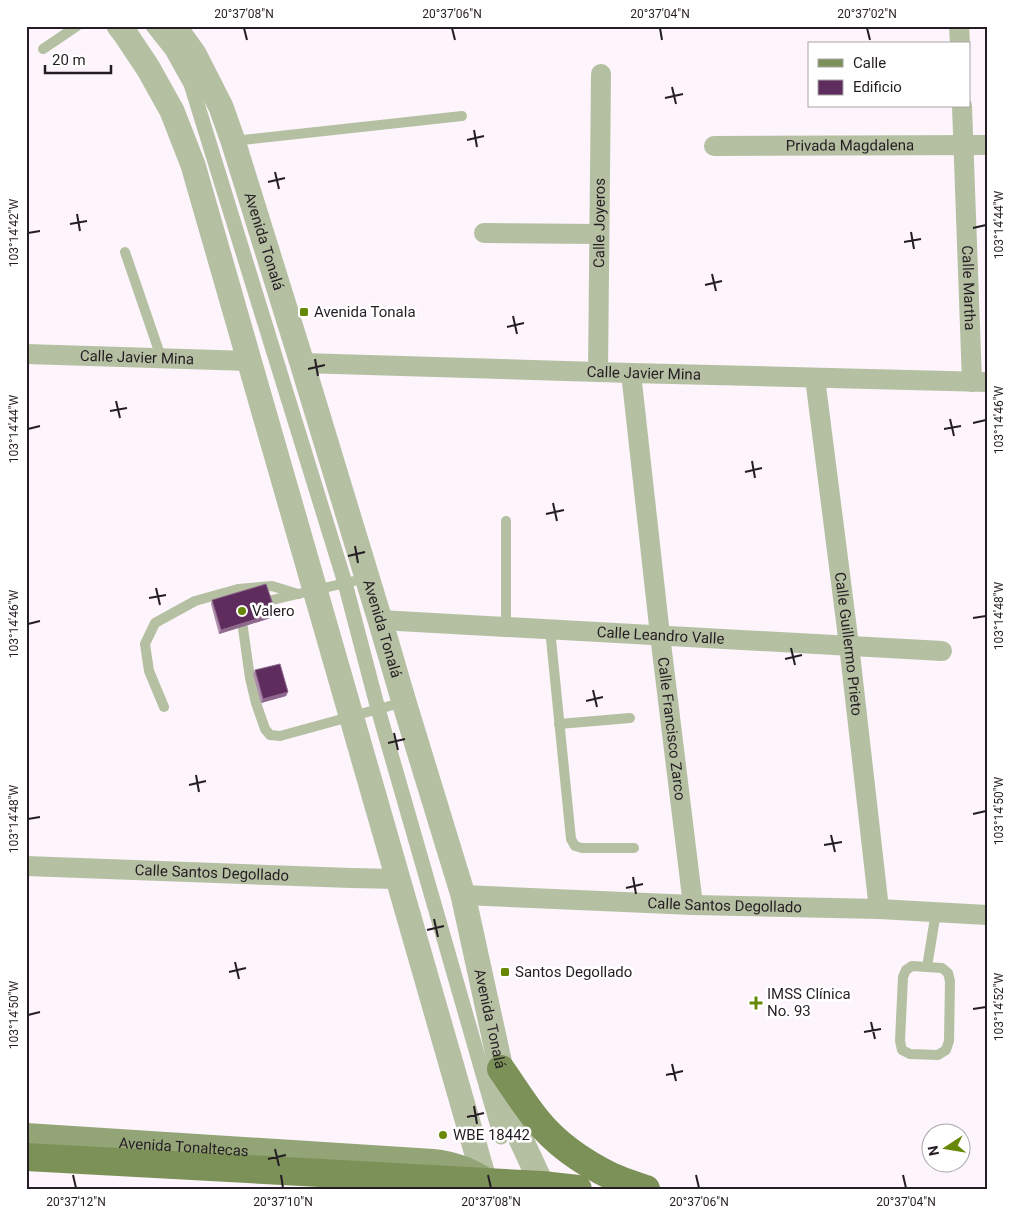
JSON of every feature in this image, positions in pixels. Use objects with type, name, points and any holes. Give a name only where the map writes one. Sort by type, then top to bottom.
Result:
[{"type":"main road","points":[[501,1069],[538,1121],[570,1152],[615,1178],[646,1189]]},
{"type":"main road","name":"Avenida Tonaltecas","points":[[26,1137],[433,1163],[447,1165],[474,1174],[488,1187]]},
{"type":"main road","name":"Avenida Tonaltecas","points":[[26,1157],[488,1187],[578,1189]]},
{"type":"street","points":[[119,26],[148,68],[172,110],[193,166],[249,361],[307,593],[351,716],[488,1187]]},
{"type":"street","points":[[153,26],[172,50],[191,84],[356,580],[378,709],[501,1137]]},
{"type":"street","name":"Avenida Tonalá","points":[[174,26],[199,62],[221,107],[233,141],[302,363],[356,580],[380,620],[464,895],[501,1069],[519,1135],[542,1188]]},
{"type":"street","points":[[959,26],[960,42]]},
{"type":"street","name":"Calle Joyeros","points":[[598,372],[601,74]]},
{"type":"street","name":"Calle Martha","points":[[962,108],[979,382]]},
{"type":"street","name":"Privada Magdalena","points":[[714,146],[987,145]]},
{"type":"street","points":[[484,233],[599,234]]},
{"type":"street","name":"Calle Javier Mina","points":[[26,354],[249,361]]},
{"type":"street","name":"Calle Javier Mina","points":[[302,363],[631,374],[979,382]]},
{"type":"street","name":"Calle Francisco Zarco","points":[[631,374],[693,905]]},
{"type":"street","name":"Calle Guillermo Prieto","points":[[815,378],[849,645],[878,909]]},
{"type":"street","name":"Calle Leandro Valle","points":[[380,620],[942,650]]},
{"type":"street","name":"Calle Santos Degollado","points":[[26,866],[398,879]]},
{"type":"street","name":"Calle Santos Degollado","points":[[464,895],[693,905],[878,909],[987,915]]},
{"type":"lane","points":[[43,49],[77,26]]},
{"type":"lane","points":[[233,141],[462,116]]},
{"type":"lane","points":[[125,252],[161,358]]},
{"type":"lane","points":[[506,521],[506,627]]},
{"type":"lane","points":[[356,580],[271,600],[246,607],[242,610],[241,615],[244,625],[250,678],[265,729],[270,734],[280,736],[404,702]]},
{"type":"lane","points":[[164,707],[149,671],[144,644],[156,623],[195,601],[238,589],[272,586],[307,593]]},
{"type":"lane","points":[[550,629],[572,839],[575,846],[582,848],[634,848]]},
{"type":"lane","points":[[559,724],[630,718]]},
{"type":"lane","points":[[927,967],[936,912]]},
{"type":"lane","points":[[912,966],[927,967],[942,968],[948,972],[950,982],[949,1041],[946,1050],[938,1055],[910,1054],[902,1050],[900,1041],[903,977],[906,970],[912,966]]},
{"type":"building","name":"Valero","points":[[266,584],[276,613],[221,630],[212,600]]},
{"type":"building","points":[[280,664],[288,692],[263,699],[255,670]]},
{"type":"place","name":"Avenida Tonala","points":[[304,312]]},
{"type":"place","name":"Valero","points":[[242,611]]},
{"type":"place","name":"Santos Degollado","points":[[505,972]]},
{"type":"place","name":"IMSS Clínica No. 93","points":[[756,1003]]},
{"type":"place","name":"WBE 18442","points":[[443,1135]]}]
